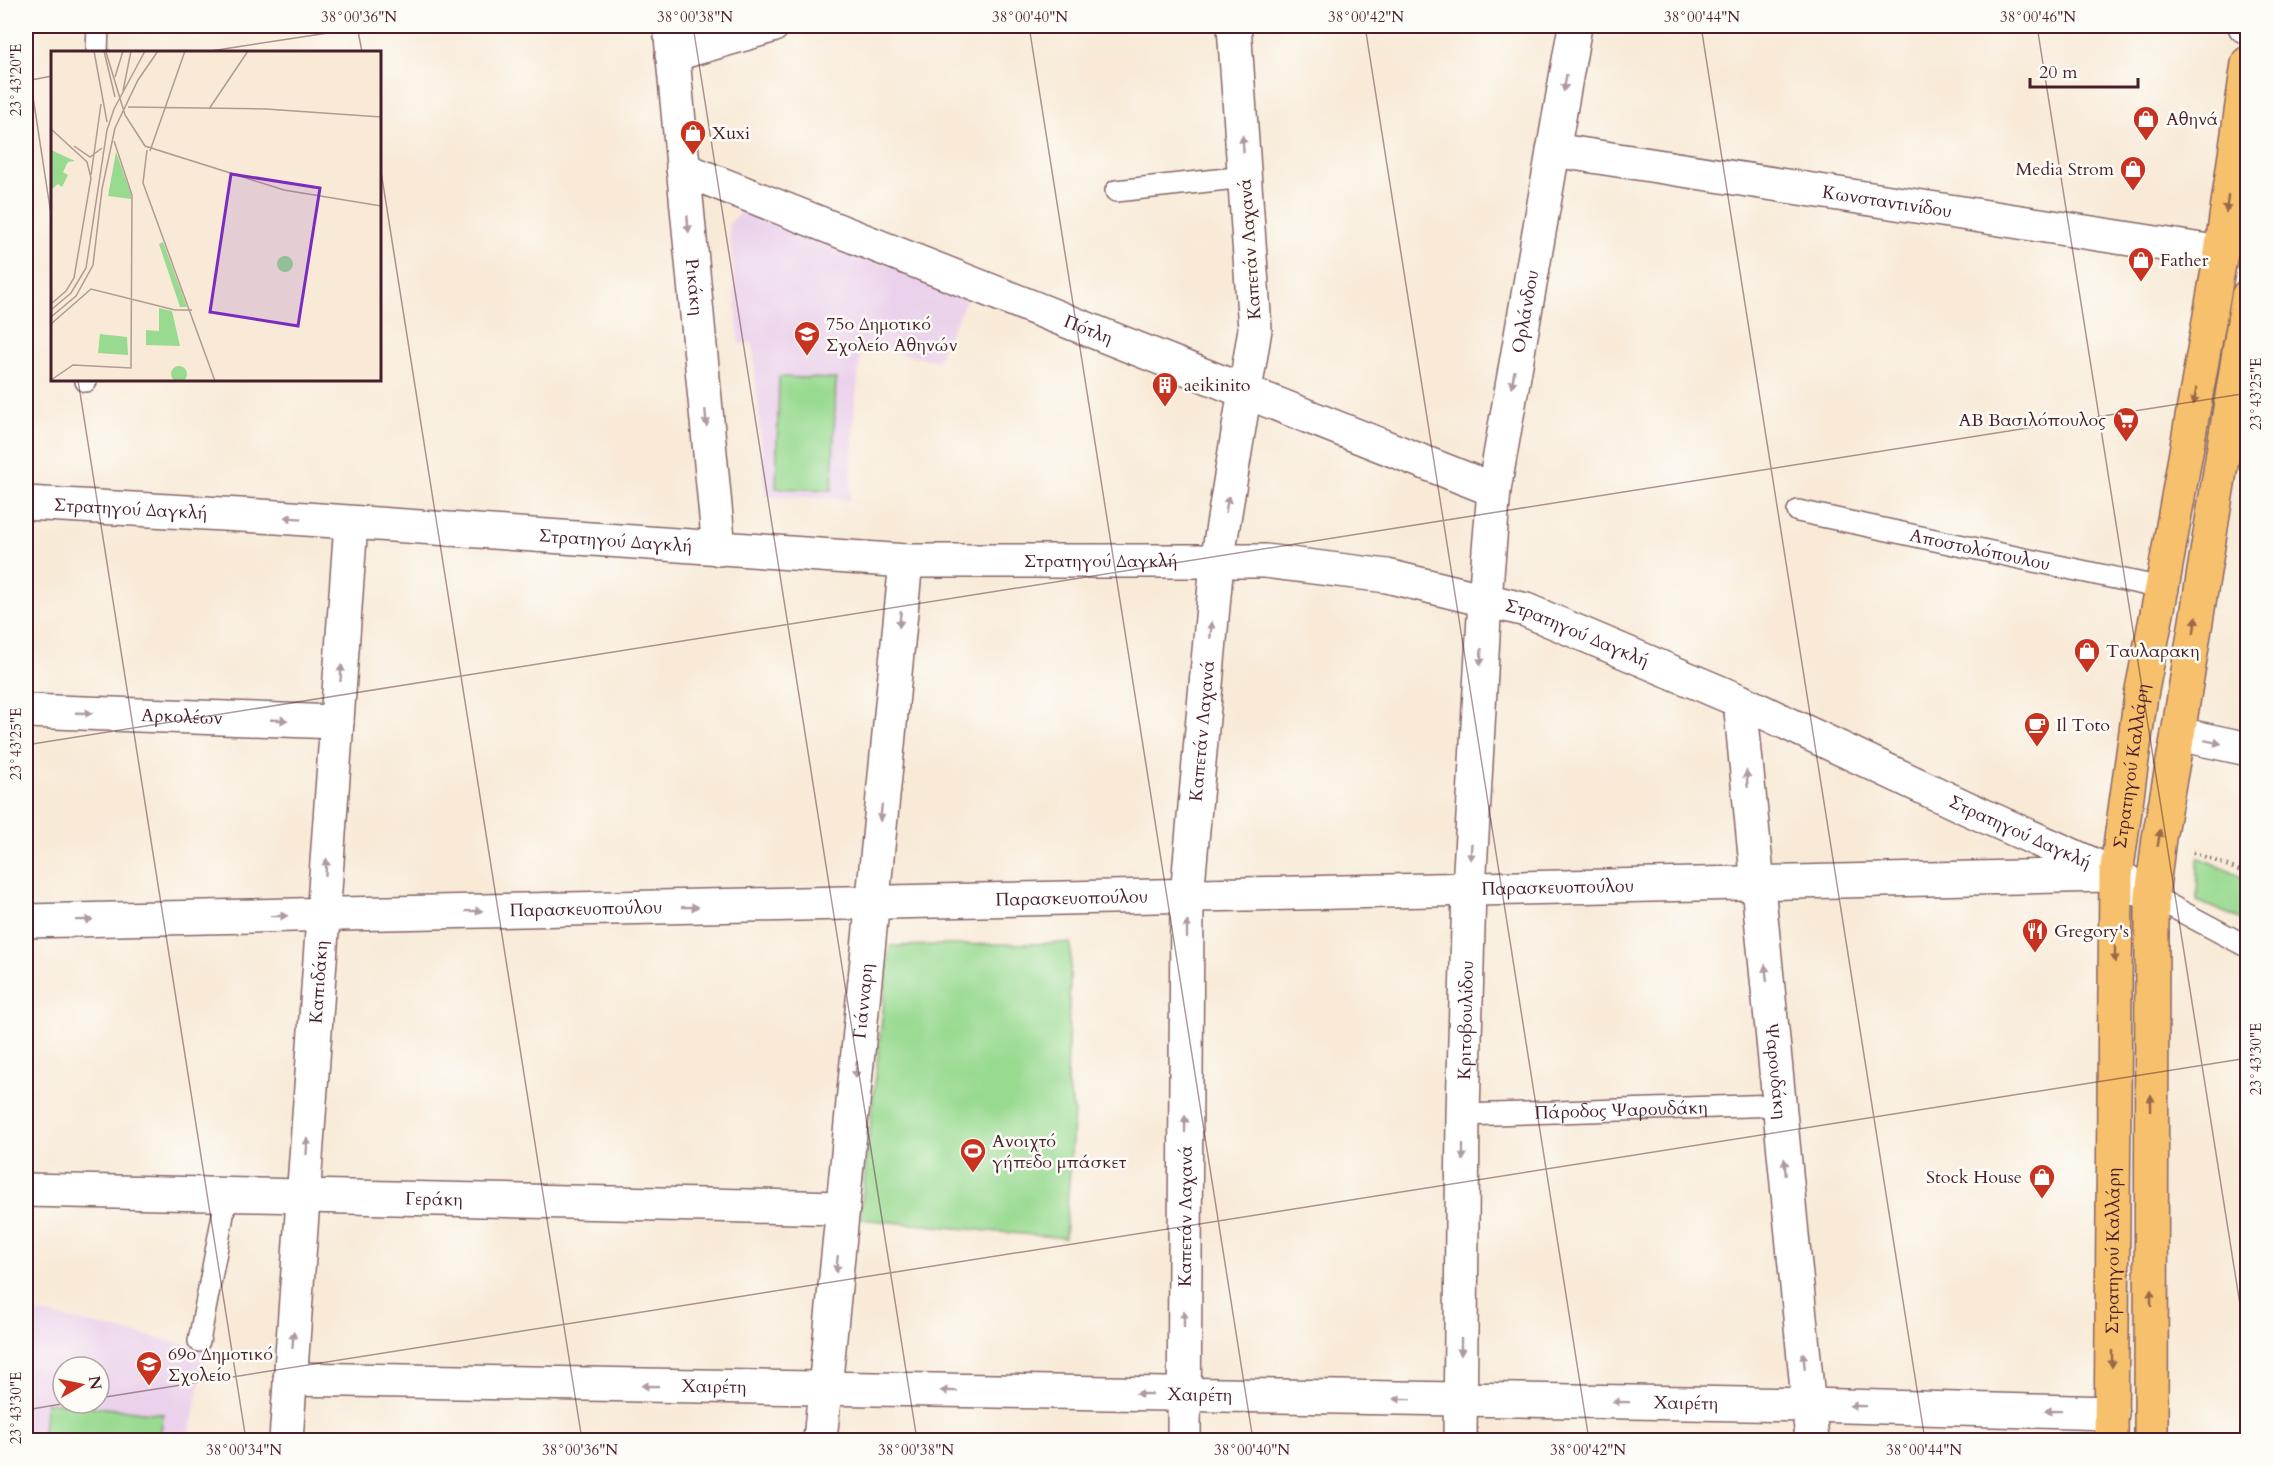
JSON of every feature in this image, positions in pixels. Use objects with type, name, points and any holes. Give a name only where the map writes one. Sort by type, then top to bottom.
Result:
[{"type":"main road","name":"Στρατηγού Καλλάρη","points":[[2111,1427],[2116,875],[2141,695],[2221,252],[2247,63]]},
{"type":"main road","name":"Στρατηγού Καλλάρη","points":[[2151,1440],[2152,896],[2159,838],[2178,734],[2247,296]]},
{"type":"street","points":[[671,40],[772,26]]},
{"type":"street","name":"Καπετάν Λαχανά","points":[[1184,1440],[1187,896],[1217,562],[1255,329],[1234,26]]},
{"type":"street","name":"Ορλάνδου","points":[[1485,599],[1494,490],[1575,26]]},
{"type":"street","name":"Ρικάκη","points":[[671,40],[719,549]]},
{"type":"street","name":"Κωνσταντινίδου","points":[[1553,150],[2221,252]]},
{"type":"street","name":"Πότλη","points":[[682,169],[1494,490]]},
{"type":"street","name":"Στρατηγού Δαγκλή","points":[[26,503],[906,561],[1265,561],[1387,576],[1526,610],[1740,701],[1971,810],[2116,875],[2152,896]]},
{"type":"street","name":"Καπιδάκη","points":[[286,1440],[351,523]]},
{"type":"street","name":"Γιάνναρη","points":[[820,1440],[906,561]]},
{"type":"street","name":"Κριτοβουλίδου","points":[[1460,1440],[1463,1115],[1469,889],[1485,599]]},
{"type":"street","name":"Ψαρουδάκη","points":[[1740,701],[1812,1440]]},
{"type":"street","name":"Αρκολέων","points":[[26,711],[337,722]]},
{"type":"street","points":[[2178,734],[2247,749]]},
{"type":"street","name":"Παρασκευοπούλου","points":[[26,921],[2116,875]]},
{"type":"street","name":"Γεράκη","points":[[26,1190],[843,1208]]},
{"type":"street","name":"Χαιρέτη","points":[[290,1379],[1808,1405],[2111,1427]]},
{"type":"lane","points":[[97,51],[98,26]]},
{"type":"lane","points":[[1116,191],[1245,177]]},
{"type":"lane","name":"Αποστολόπουλου","points":[[1798,511],[2162,588]]},
{"type":"lane","points":[[2152,896],[2247,947]]},
{"type":"lane","name":"Πάροδος Ψαρουδάκη","points":[[1463,1115],[1779,1105]]},
{"type":"lane","points":[[199,1341],[227,1194]]},
{"type":"path","points":[[2159,838],[2247,874]]},
{"type":"shaded area","name":"75ο Δημοτικό Σχολείο Αθηνών","points":[[745,207],[968,296],[937,361],[862,346],[855,403],[850,500],[765,496],[753,343],[739,344],[729,224]]},
{"type":"shaded area","name":"69ο Δημοτικό Σχολείο","points":[[26,1312],[51,1315],[207,1349],[188,1440],[26,1440]]},
{"type":"green space","points":[[779,377],[836,379],[832,490],[776,488]]},
{"type":"green space","points":[[2198,857],[2247,879],[2247,922],[2197,901]]},
{"type":"green space","points":[[1071,943],[1067,1083],[1074,1111],[1065,1238],[860,1219],[890,946]]},
{"type":"green space","points":[[46,1402],[51,1403],[51,1415],[111,1415],[111,1409],[163,1414],[160,1440],[42,1440]]},
{"type":"place","name":"Αθηνά","points":[[2146,142]]},
{"type":"place","name":"Xuxi","points":[[693,156]]},
{"type":"place","name":"Media Strom","points":[[2133,192]]},
{"type":"place","name":"Father","points":[[2141,283]]},
{"type":"place","name":"75ο Δημοτικό Σχολείο Αθηνών","points":[[807,357]]},
{"type":"place","name":"aeikinito","points":[[1165,408]]},
{"type":"place","name":"AB Βασιλόπουλος","points":[[2126,443]]},
{"type":"place","name":"Ταυλαρακη","points":[[2087,674]]},
{"type":"place","name":"Il Toto","points":[[2037,748]]},
{"type":"place","name":"Gregory's","points":[[2035,954]]},
{"type":"place","name":"Ανοιχτό γήπεδο μπάσκετ","points":[[973,1174]]},
{"type":"place","name":"Stock House","points":[[2042,1200]]},
{"type":"place","name":"69ο Δημοτικό Σχολείο","points":[[149,1387]]}]
